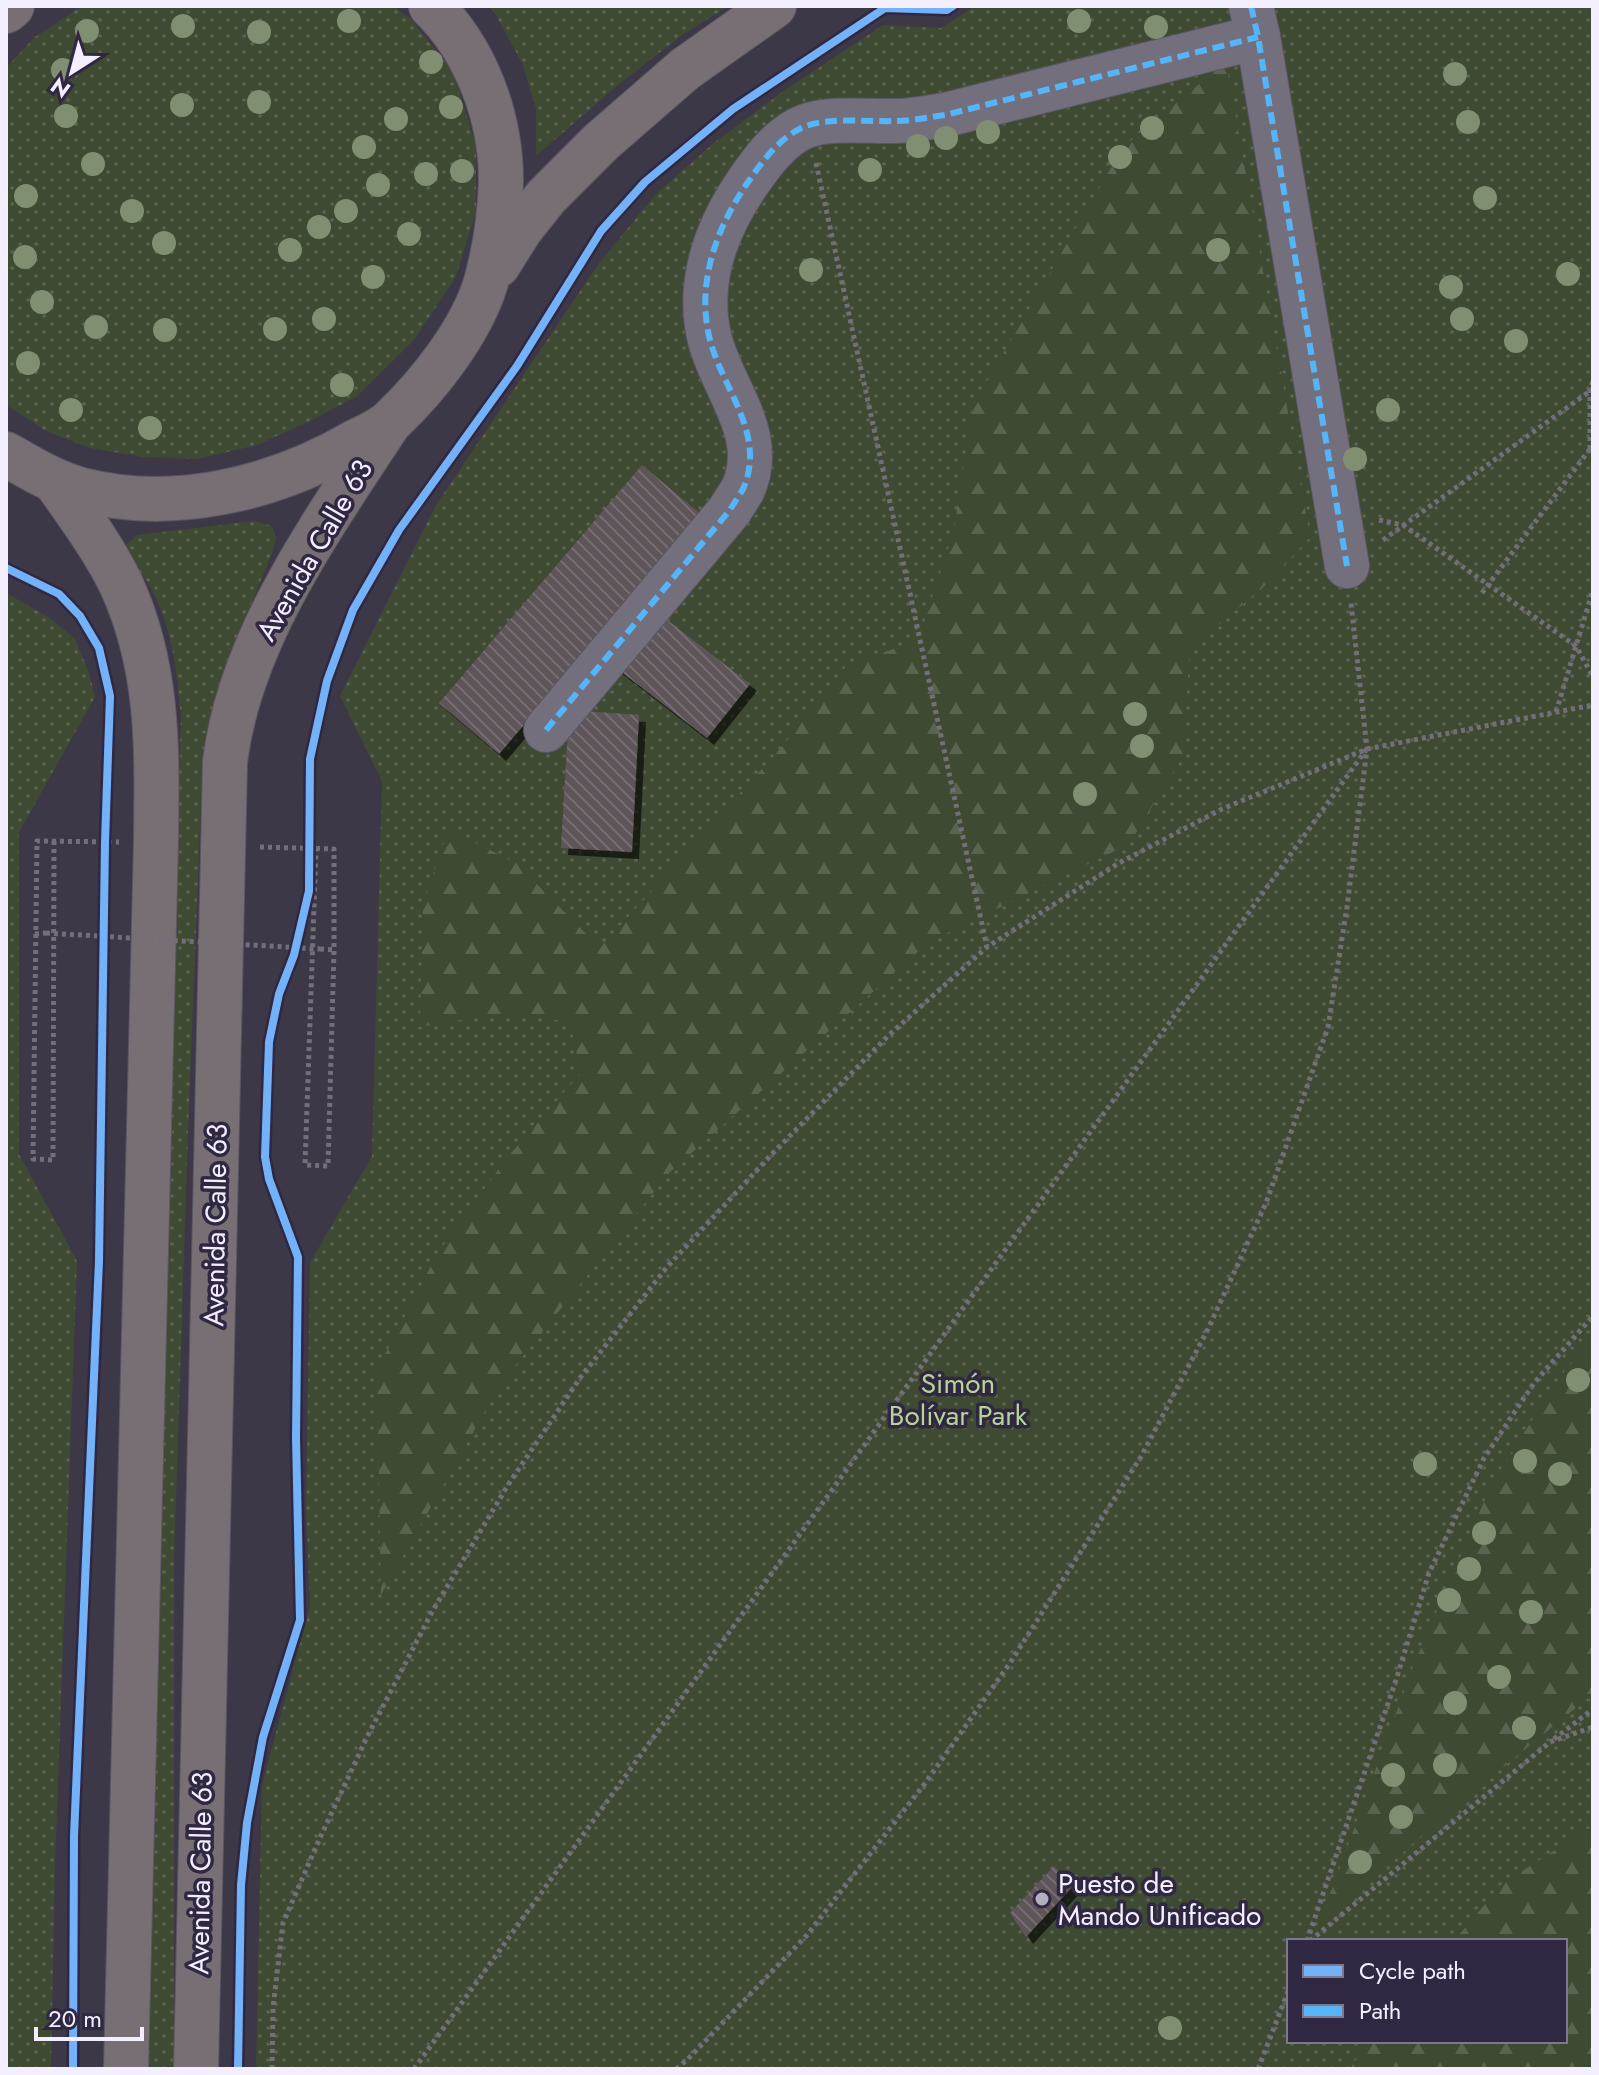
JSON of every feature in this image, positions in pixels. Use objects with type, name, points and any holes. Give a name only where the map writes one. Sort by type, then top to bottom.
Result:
[{"type":"main road","points":[[6,11],[12,6]]},
{"type":"main road","points":[[431,6],[466,51],[478,75],[489,99],[501,156],[500,213],[486,284]]},
{"type":"main road","points":[[26,472],[82,490],[145,500],[204,495],[252,486],[292,472],[335,454],[389,423],[434,375],[467,325],[486,284],[520,230],[546,197],[601,142],[685,69],[774,6]]},
{"type":"main road","name":"Avenida Calle 63","points":[[196,2069],[225,762],[236,703],[283,594],[325,521],[389,423]]},
{"type":"main road","points":[[26,472],[106,557],[121,584],[145,653],[155,712],[156,842],[126,2069]]},
{"type":"street","points":[[546,730],[730,510],[743,489],[750,464],[750,442],[709,337],[707,279],[713,250],[732,206],[776,147],[791,133],[808,125],[901,121],[945,115],[1254,21],[1347,566]]},
{"type":"path","points":[[808,125],[987,947]]},
{"type":"path","points":[[1482,593],[1592,448],[1593,380]]},
{"type":"path","points":[[676,2069],[807,1935],[926,1782],[1018,1650],[1142,1455],[1208,1329],[1266,1203],[1328,1027],[1347,907],[1367,749],[1347,566],[1591,389]]},
{"type":"path","points":[[1338,512],[1403,525],[1576,646],[1593,677]]},
{"type":"path","points":[[1556,712],[1593,590]]},
{"type":"path","points":[[272,2069],[273,2008],[283,1923],[367,1737],[432,1612],[508,1485],[580,1378],[667,1267],[772,1154],[888,1036],[987,947],[1131,856],[1222,809],[1367,749],[1593,705]]},
{"type":"path","points":[[414,2069],[1367,749]]},
{"type":"path","points":[[105,857],[106,827]]},
{"type":"path","points":[[223,846],[312,849],[334,849],[328,1166],[305,1165],[311,965],[312,849],[309,834]]},
{"type":"path","points":[[54,841],[53,1160],[33,1159],[37,841],[54,841],[105,842],[156,842]]},
{"type":"path","points":[[303,916],[309,891],[312,849]]},
{"type":"path","points":[[103,951],[104,920]]},
{"type":"path","points":[[35,934],[334,950]]},
{"type":"path","points":[[294,955],[297,942]]},
{"type":"path","points":[[1309,1939],[1429,1573],[1484,1458],[1534,1383],[1593,1316]]},
{"type":"path","points":[[1310,1939],[1593,1709]]},
{"type":"path","points":[[1550,1742],[1593,1727]]},
{"type":"path","points":[[1258,2069],[1287,1994]]},
{"type":"green space","points":[[82,6],[393,6],[411,19],[453,72],[476,145],[476,211],[456,277],[414,340],[356,397],[257,445],[197,459],[143,457],[90,448],[46,431],[6,405],[6,68],[35,37]]},
{"type":"green space","points":[[488,6],[729,6],[685,33],[619,84],[536,156],[536,108],[522,63]]},
{"type":"green space","name":"Simón Bolívar Park","points":[[975,6],[1593,6],[1593,2069],[256,2069],[262,1785],[310,1606],[306,1509],[310,1263],[372,1156],[382,781],[340,696],[436,505],[599,263],[657,193],[715,142],[785,90],[883,25],[941,28]]},
{"type":"green space","points":[[1226,62],[1310,537],[1269,582],[1190,649],[1182,758],[1129,844],[929,942],[669,1173],[500,1385],[381,1595],[377,1370],[437,1254],[506,1159],[581,1073],[570,1022],[502,1013],[420,1027],[423,905],[448,829],[516,863],[600,948],[781,748],[848,664],[918,641],[954,530],[972,407],[1123,147]]},
{"type":"green space","points":[[254,521],[272,526],[276,538],[225,669],[203,752],[174,1560],[174,2069],[148,2069],[168,1130],[181,717],[175,665],[163,614],[148,583],[128,558],[124,547],[137,535]]},
{"type":"green space","points":[[6,593],[50,618],[75,639],[95,697],[19,832],[19,1154],[77,1261],[55,1865],[51,2069],[6,2069]]},
{"type":"green space","points":[[1593,1339],[1593,1694],[1454,1807],[1318,1928],[1414,1664],[1493,1481],[1562,1374]]},
{"type":"green space","points":[[1593,1826],[1593,2069],[1350,2069],[1367,2043],[1567,2043],[1567,1939],[1456,1939],[1503,1883]]},
{"type":"building","points":[[642,465],[703,516],[499,754],[439,703]]},
{"type":"building","points":[[657,612],[750,684],[707,738],[614,666]]},
{"type":"building","points":[[569,710],[639,715],[632,852],[561,848]]},
{"type":"building","name":"Puesto de Mando Unificado","points":[[1054,1866],[1074,1885],[1026,1937],[1010,1913]]},
{"type":"marked path","points":[[1251,6],[1347,566]]},
{"type":"marked path","points":[[546,730],[730,510],[743,489],[749,469],[747,431],[710,340],[705,299],[707,279],[725,221],[758,168],[780,143],[816,123],[902,121],[945,115],[1258,37]]},
{"type":"cycle path","points":[[238,2069],[241,1885],[247,1823],[263,1737],[300,1620],[296,1438],[298,1257],[269,1179],[265,1157],[269,1042],[279,994],[294,955],[309,891],[310,759],[327,681],[353,610],[399,530],[517,366],[601,231],[645,182],[733,109],[885,8],[947,10],[953,6]]},
{"type":"cycle path","points":[[6,568],[59,594],[80,616],[99,648],[110,696],[99,1261],[74,1836],[73,2069]]},
{"type":"place","name":"Puesto de Mando Unificado","points":[[1042,1899]]}]
